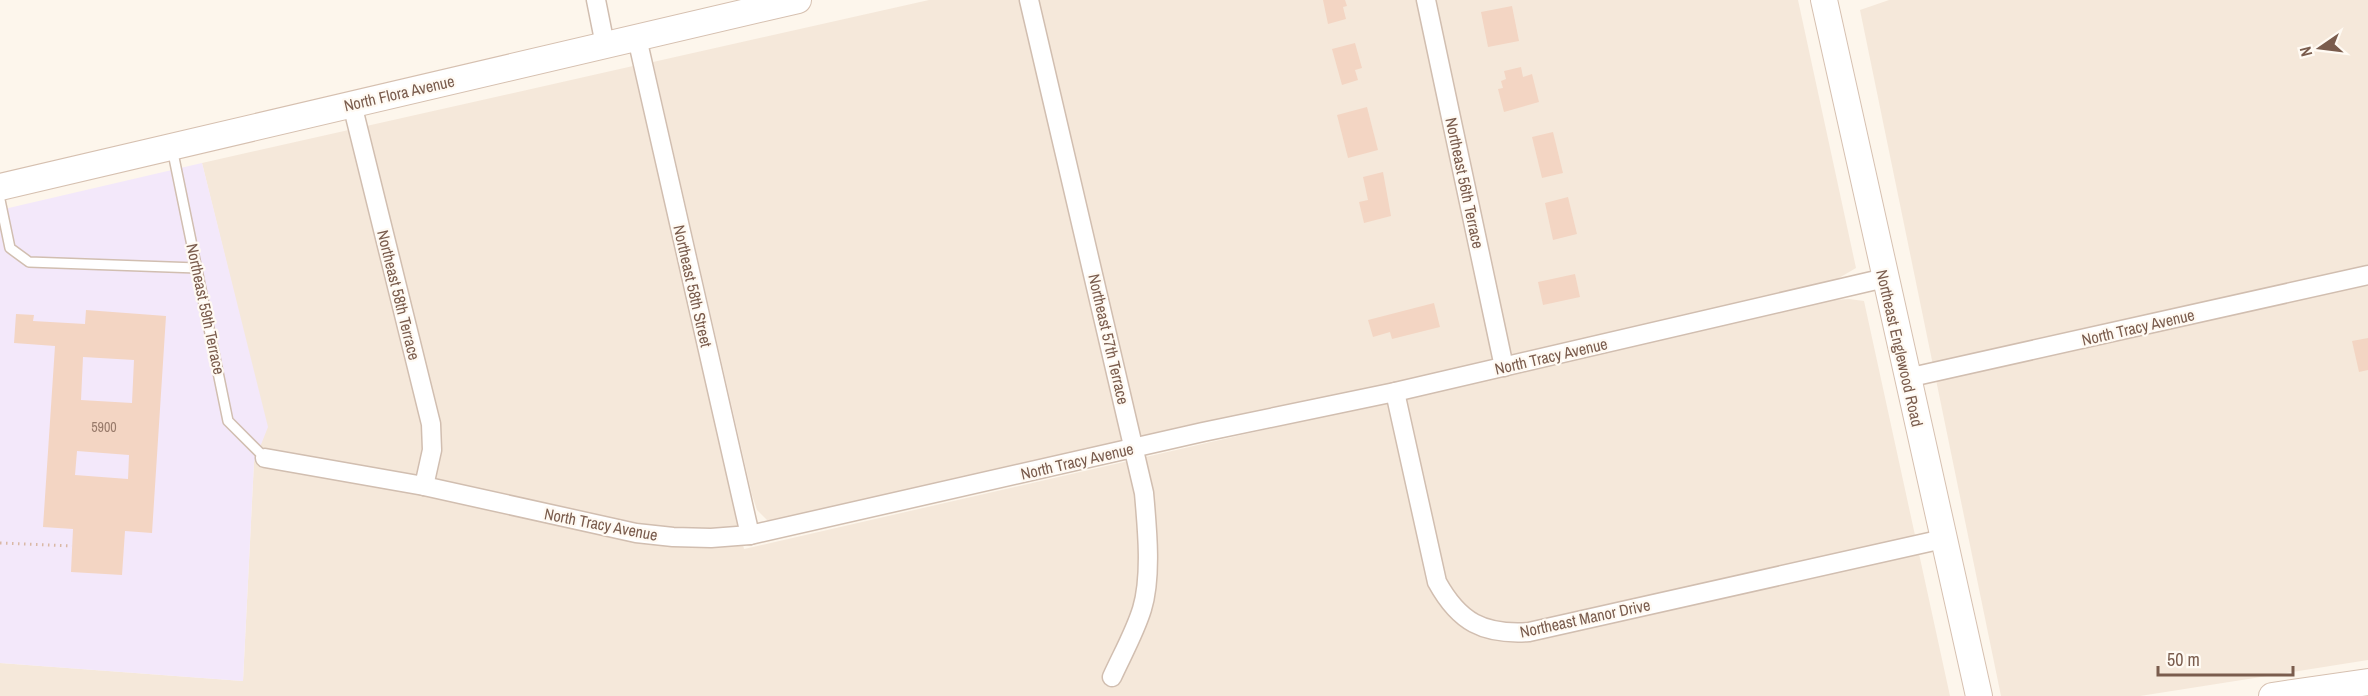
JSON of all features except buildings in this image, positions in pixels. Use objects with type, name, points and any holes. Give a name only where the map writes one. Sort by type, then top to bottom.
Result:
[{"type":"street","points":[[596,0],[605,45]]},
{"type":"street","name":"North Flora Avenue","points":[[0,187],[798,0]]},
{"type":"street","name":"Northeast 57th Terrace","points":[[1029,0],[1144,493],[1147,570],[1142,608],[1112,677]]},
{"type":"street","name":"Northeast 56th Terrace","points":[[1426,0],[1504,366]]},
{"type":"street","name":"Northeast Englewood Road","points":[[1824,0],[1979,696]]},
{"type":"street","name":"Northeast 58th Street","points":[[637,38],[750,535]]},
{"type":"street","name":"Northeast 58th Terrace","points":[[352,104],[431,424],[432,450],[424,486]]},
{"type":"street","name":"North Tracy Avenue","points":[[1907,378],[2368,276]]},
{"type":"street","name":"North Tracy Avenue","points":[[265,458],[424,486],[636,533],[692,538],[750,535],[1134,448],[1395,392],[1885,278]]},
{"type":"street","name":"Northeast Manor Drive","points":[[1395,392],[1437,582],[1448,602],[1464,618],[1484,629],[1506,634],[1529,632],[1943,539]]},
{"type":"street","points":[[2272,696],[2368,682]]},
{"type":"lane","name":"Northeast 59th Terrace","points":[[172,146],[228,421],[265,458]]},
{"type":"lane","points":[[0,200],[10,248],[29,262],[197,268]]},
{"type":"path","points":[[0,543],[72,546]]},
{"type":"shaded area","points":[[929,0],[1798,0],[1856,268],[1832,282],[779,524],[769,522],[757,510],[752,495],[653,62]]},
{"type":"shaded area","points":[[1889,0],[2368,0],[2368,660],[2140,696],[2001,696],[1860,10]]},
{"type":"shaded area","points":[[633,66],[744,549],[1831,300],[1849,299],[1864,301],[1950,696],[0,696],[0,663],[243,681],[254,462],[267,427],[202,163]]},
{"type":"shaded area","points":[[202,163],[268,427],[254,462],[243,681],[0,663],[0,210]]}]
